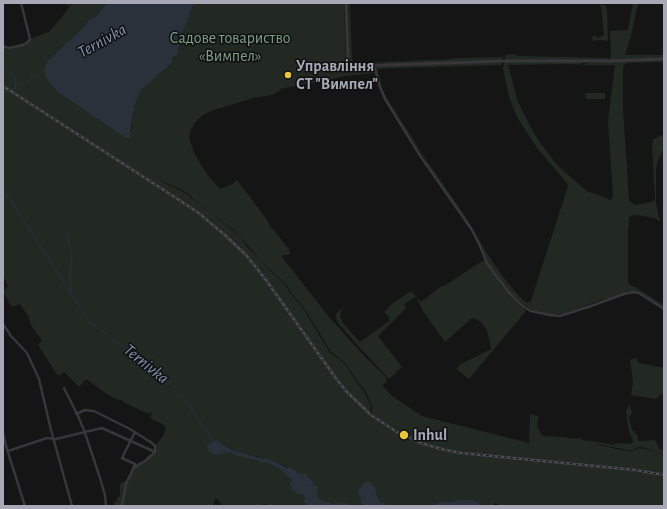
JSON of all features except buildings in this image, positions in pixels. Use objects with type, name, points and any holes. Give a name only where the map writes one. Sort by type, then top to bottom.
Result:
[{"type":"street","points":[[3,46],[9,48],[16,47],[28,42],[30,39],[21,3]]},
{"type":"street","points":[[346,3],[348,63],[352,66],[504,61],[608,61],[664,59]]},
{"type":"street","points":[[374,65],[380,88],[385,99],[421,157],[472,230],[487,263],[508,293],[526,308],[550,315],[560,316],[633,292],[639,293],[664,309]]},
{"type":"street","points":[[3,324],[11,336],[27,353],[39,379],[53,439],[72,506]]},
{"type":"street","points":[[64,388],[84,432],[100,478],[105,495],[106,506]]},
{"type":"street","points":[[76,414],[85,410],[94,411],[130,429],[152,443],[155,446],[155,452],[133,469]]},
{"type":"street","points":[[8,451],[47,438],[53,439],[104,428],[155,452]]},
{"type":"street","points":[[122,506],[126,484],[135,464],[122,458],[135,432]]},
{"type":"street","points":[[3,434],[4,446],[8,451],[25,506]]},
{"type":"green space","name":"Садове товариство «Вимпел»","points":[[72,3],[107,3],[96,16],[89,20],[85,26],[126,138],[130,135],[135,104],[141,90],[172,63],[174,55],[178,54],[182,34],[194,3],[344,3],[346,67],[371,68],[375,73],[345,76],[280,89],[272,95],[253,98],[211,111],[203,115],[195,122],[189,137],[194,153],[203,168],[220,189],[233,184],[237,180],[289,249],[290,254],[282,255],[282,257],[329,317],[366,358],[386,377],[387,382],[382,385],[392,396],[422,416],[529,443],[530,414],[539,416],[537,423],[542,436],[574,439],[580,438],[582,440],[613,445],[618,443],[630,444],[633,442],[629,432],[626,412],[629,404],[632,412],[629,418],[632,430],[638,436],[638,441],[655,440],[659,448],[664,452],[664,455],[656,451],[664,456],[664,475],[636,469],[461,453],[421,442],[398,431],[372,414],[372,406],[367,394],[344,362],[331,352],[306,311],[285,283],[262,261],[267,268],[284,283],[291,294],[305,311],[330,353],[343,362],[366,395],[371,407],[369,412],[355,400],[340,383],[266,279],[237,244],[209,219],[19,95],[17,96],[200,215],[225,235],[246,256],[265,280],[345,391],[366,411],[398,433],[397,434],[410,441],[411,439],[431,447],[461,454],[636,470],[664,476],[664,506],[498,506],[498,504],[494,503],[494,506],[482,506],[469,500],[458,500],[440,502],[432,506],[391,506],[382,503],[375,487],[365,482],[358,495],[361,499],[361,504],[368,506],[346,506],[347,505],[337,503],[335,501],[334,505],[330,502],[325,502],[317,498],[313,482],[309,477],[296,473],[285,466],[232,450],[220,443],[217,439],[206,446],[208,449],[230,452],[238,456],[240,455],[262,463],[264,462],[282,471],[292,481],[292,486],[305,497],[303,502],[305,502],[306,506],[270,506],[264,504],[261,506],[224,506],[216,498],[213,505],[217,506],[114,506],[114,502],[117,501],[117,498],[120,496],[120,484],[127,479],[133,469],[155,452],[155,446],[163,436],[166,428],[162,424],[150,418],[152,413],[149,414],[125,403],[122,400],[118,400],[86,379],[79,387],[64,372],[58,376],[38,345],[42,341],[31,325],[28,316],[20,304],[12,307],[3,292],[8,286],[3,276],[3,87],[6,87],[3,85],[3,47],[24,45],[30,39],[49,32]],"holes":[[[150,173],[189,194],[200,204],[193,200],[188,195],[168,185]],[[211,214],[234,230],[260,259],[248,248],[234,231]],[[598,444],[626,450],[642,447],[656,451],[639,448],[632,451],[626,451]]]},
{"type":"green space","points":[[348,3],[350,3],[352,59],[356,63],[503,56],[503,58],[501,60],[354,64],[351,63],[349,58]]},
{"type":"green space","points":[[600,3],[603,3],[602,5],[605,5],[607,9],[608,41],[593,41],[591,37],[595,35],[598,38],[604,35]]},
{"type":"green space","points":[[633,3],[638,3],[631,36],[625,55],[664,55],[664,58],[609,60],[611,57],[610,31],[628,30]]},
{"type":"green space","points":[[512,54],[519,56],[608,58],[606,60],[505,59],[505,55]]},
{"type":"green space","points":[[664,60],[664,62],[627,63],[624,65],[623,109],[629,200],[636,205],[651,202],[655,199],[652,145],[653,140],[664,135],[664,147],[657,163],[656,170],[656,204],[660,222],[655,218],[644,216],[635,215],[629,217],[628,282],[630,285],[662,304],[664,308],[640,292],[632,291],[601,300],[563,314],[550,314],[533,310],[530,304],[568,186],[537,148],[517,117],[509,97],[503,68],[504,63],[581,63],[582,65],[508,65],[518,102],[541,144],[558,166],[587,191],[611,200],[613,195],[608,121],[615,66],[584,64]]},
{"type":"green space","points":[[502,62],[501,65],[377,69],[385,95],[423,155],[465,216],[486,252],[503,277],[518,295],[527,303],[530,302],[531,309],[509,292],[489,265],[481,246],[385,98],[376,71],[376,67],[378,66]]},
{"type":"green space","points":[[585,93],[605,93],[605,99],[586,99]]},
{"type":"green space","points":[[485,260],[500,284],[526,311],[469,379],[456,369],[461,364],[491,349],[487,330],[480,321],[472,318],[445,342],[423,311],[416,297],[404,304],[406,308],[378,336],[402,367],[389,379],[338,323],[336,314],[344,307],[340,314],[343,323],[360,342],[389,321],[388,316],[384,312],[393,303],[411,291],[421,302],[440,287],[444,286]]},
{"type":"green space","points":[[636,358],[639,363],[664,368],[664,392],[656,399],[631,395],[633,382],[630,360]]},
{"type":"water","points":[[107,3],[194,3],[182,34],[178,54],[172,58],[172,63],[141,90],[135,104],[130,131],[131,138],[126,138],[58,92],[48,81],[44,70],[48,61],[85,26],[89,20],[96,16]]},
{"type":"water","points":[[217,439],[220,443],[232,450],[264,459],[266,458],[291,468],[297,473],[306,474],[314,485],[318,487],[316,491],[318,498],[325,502],[330,502],[334,505],[336,500],[337,503],[341,503],[342,505],[343,503],[345,504],[347,502],[348,504],[347,505],[306,506],[305,502],[303,502],[305,497],[298,494],[295,490],[291,490],[292,487],[290,485],[292,480],[278,468],[264,462],[260,463],[259,461],[238,456],[230,452],[215,455],[210,452],[206,446]]},
{"type":"water","points":[[368,481],[375,487],[381,503],[391,506],[368,506],[361,504],[358,490],[365,482]]},
{"type":"water","points":[[473,500],[482,506],[432,506],[440,502]]},
{"type":"waterway","points":[[3,68],[14,76],[16,84],[15,88]]},
{"type":"waterway","name":"Ternivka","points":[[3,93],[39,75]]},
{"type":"waterway","name":"Ternivka","points":[[3,189],[90,322],[153,367],[178,390],[214,442]]},
{"type":"waterway","points":[[66,231],[72,256],[70,277],[71,292]]},
{"type":"railway","points":[[3,86],[200,214],[225,235],[246,255],[266,280],[346,391],[371,415],[397,432],[421,443],[461,453],[636,470],[664,475]]},
{"type":"place","name":"Управління СТ \"Вимпел\"","points":[[288,75]]},
{"type":"place","name":"Inhul","points":[[404,435]]}]
